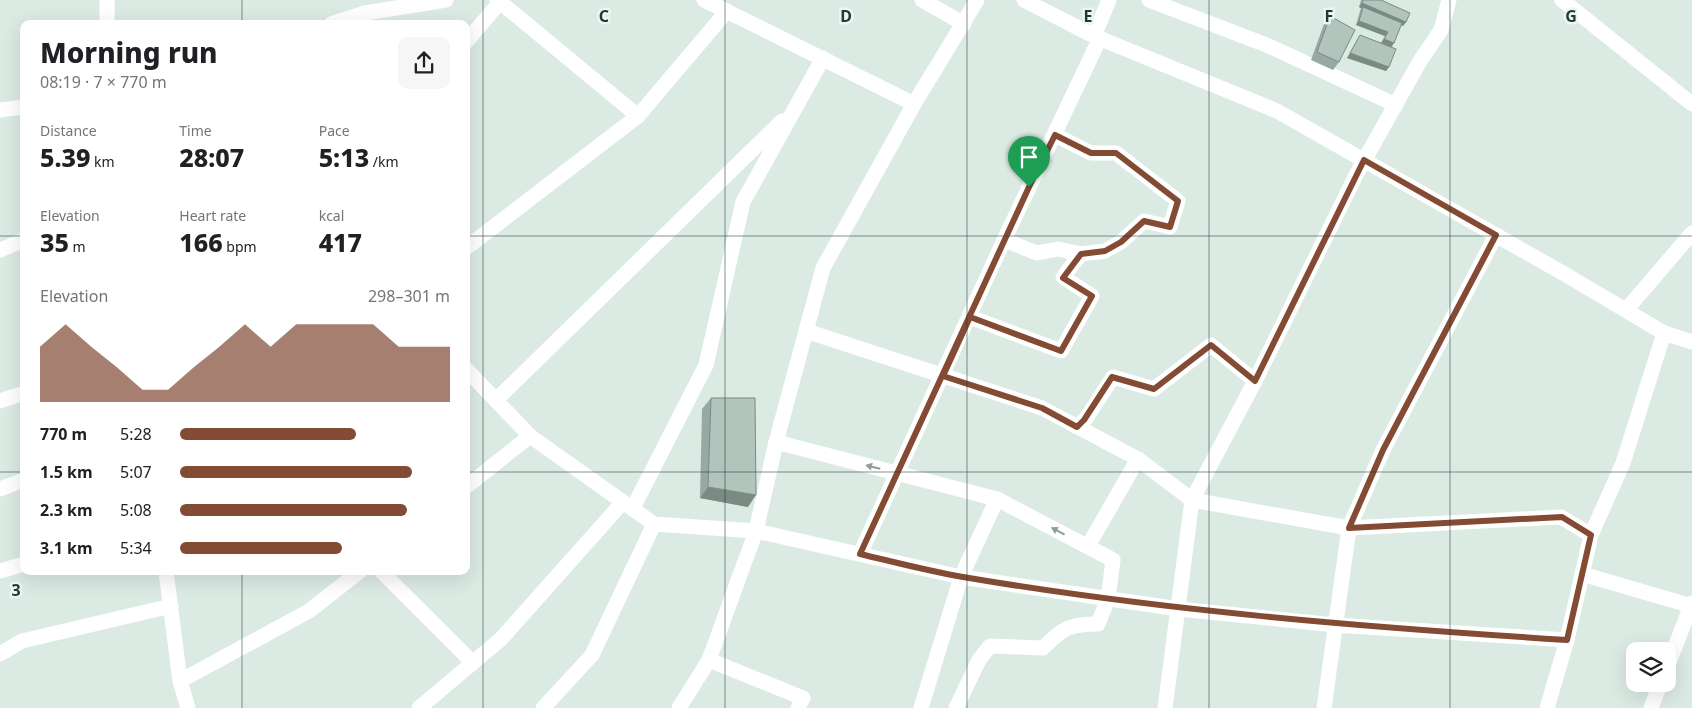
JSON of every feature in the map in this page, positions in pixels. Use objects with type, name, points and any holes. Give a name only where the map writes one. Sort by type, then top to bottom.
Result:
[{"type":"street","points":[[107,0],[107,20]]},
{"type":"street","points":[[343,20],[365,13],[446,0]]},
{"type":"street","points":[[704,0],[914,104]]},
{"type":"street","points":[[922,0],[964,24]]},
{"type":"street","points":[[679,708],[709,660],[756,531],[776,442],[823,268],[914,104],[977,0]]},
{"type":"street","points":[[1024,0],[1097,37],[1277,111],[1664,333],[1692,342]]},
{"type":"street","points":[[860,554],[1004,240],[1055,135],[1097,37],[1109,0]]},
{"type":"street","points":[[1148,0],[1269,46],[1396,105]]},
{"type":"street","points":[[1165,708],[1192,500],[1255,381],[1364,160],[1441,30],[1449,0]]},
{"type":"street","points":[[1562,0],[1692,104]]},
{"type":"street","points":[[470,37],[499,1],[638,116]]},
{"type":"street","points":[[470,245],[638,116],[727,11]]},
{"type":"street","points":[[419,708],[501,639],[628,505],[706,365],[743,202],[823,58]]},
{"type":"street","points":[[0,110],[20,108]]},
{"type":"street","points":[[496,400],[795,108]]},
{"type":"street","points":[[1004,240],[1037,253],[1058,249],[1081,254],[1105,251],[1121,242],[1144,221],[1170,227],[1178,201],[1116,153],[1091,153],[1055,135]]},
{"type":"street","points":[[1626,310],[1692,233]]},
{"type":"street","points":[[1324,708],[1349,528],[1383,450],[1496,235]]},
{"type":"street","points":[[0,250],[20,242]]},
{"type":"street","points":[[970,317],[1061,351],[1092,296],[1063,278],[1081,254]]},
{"type":"street","points":[[806,331],[1042,408],[1138,459],[1192,500],[1349,528],[1562,517],[1591,535]]},
{"type":"street","points":[[1547,708],[1567,640],[1591,535],[1622,463],[1664,333]]},
{"type":"street","points":[[1077,427],[1084,420],[1112,377],[1154,389],[1211,345],[1255,381]]},
{"type":"street","points":[[470,372],[530,436],[654,524],[756,531],[961,577],[1179,609],[1335,625],[1567,640]]},
{"type":"street","points":[[0,401],[20,394]]},
{"type":"street","points":[[470,484],[530,436]]},
{"type":"street","points":[[776,442],[997,499],[1113,560],[1108,599],[1098,624],[1081,624],[1061,630],[1043,648],[990,646],[979,660],[956,708]]},
{"type":"street","points":[[1088,546],[1138,459]]},
{"type":"street","points":[[0,489],[20,482]]},
{"type":"street","points":[[921,708],[961,577],[997,499]]},
{"type":"street","points":[[543,708],[592,656],[654,524]]},
{"type":"street","points":[[0,570],[20,565]]},
{"type":"street","points":[[1582,574],[1692,605],[1676,645]]},
{"type":"street","points":[[167,575],[180,681],[188,708]]},
{"type":"street","points":[[180,681],[309,612],[355,575]]},
{"type":"street","points":[[385,575],[472,663]]},
{"type":"street","points":[[0,654],[22,641],[171,606]]},
{"type":"street","points":[[709,660],[803,698],[798,708]]},
{"type":"street","points":[[1651,708],[1657,692]]},
{"type":"building","points":[[1363,0],[1381,0],[1410,13],[1406,22],[1362,3]]},
{"type":"building","points":[[1363,7],[1402,23],[1394,43],[1384,39],[1388,32],[1359,21]]},
{"type":"building","points":[[1330,16],[1355,30],[1339,62],[1317,52]]},
{"type":"building","points":[[1360,35],[1396,49],[1389,67],[1350,53]]},
{"type":"building","points":[[711,398],[755,398],[756,495],[708,487]]},
{"type":"route","points":[[1055,135],[1091,153],[1116,153],[1178,201],[1170,227],[1144,221],[1121,242],[1105,251],[1081,254],[1063,278],[1092,296],[1061,351],[970,317],[943,376],[1042,408],[1077,427],[1084,420],[1112,377],[1154,389],[1211,345],[1255,381],[1364,160],[1496,235],[1383,450],[1349,528],[1562,517],[1591,535],[1567,640],[1335,625],[1179,609],[961,577],[860,554],[1029,187],[1055,135]]}]
